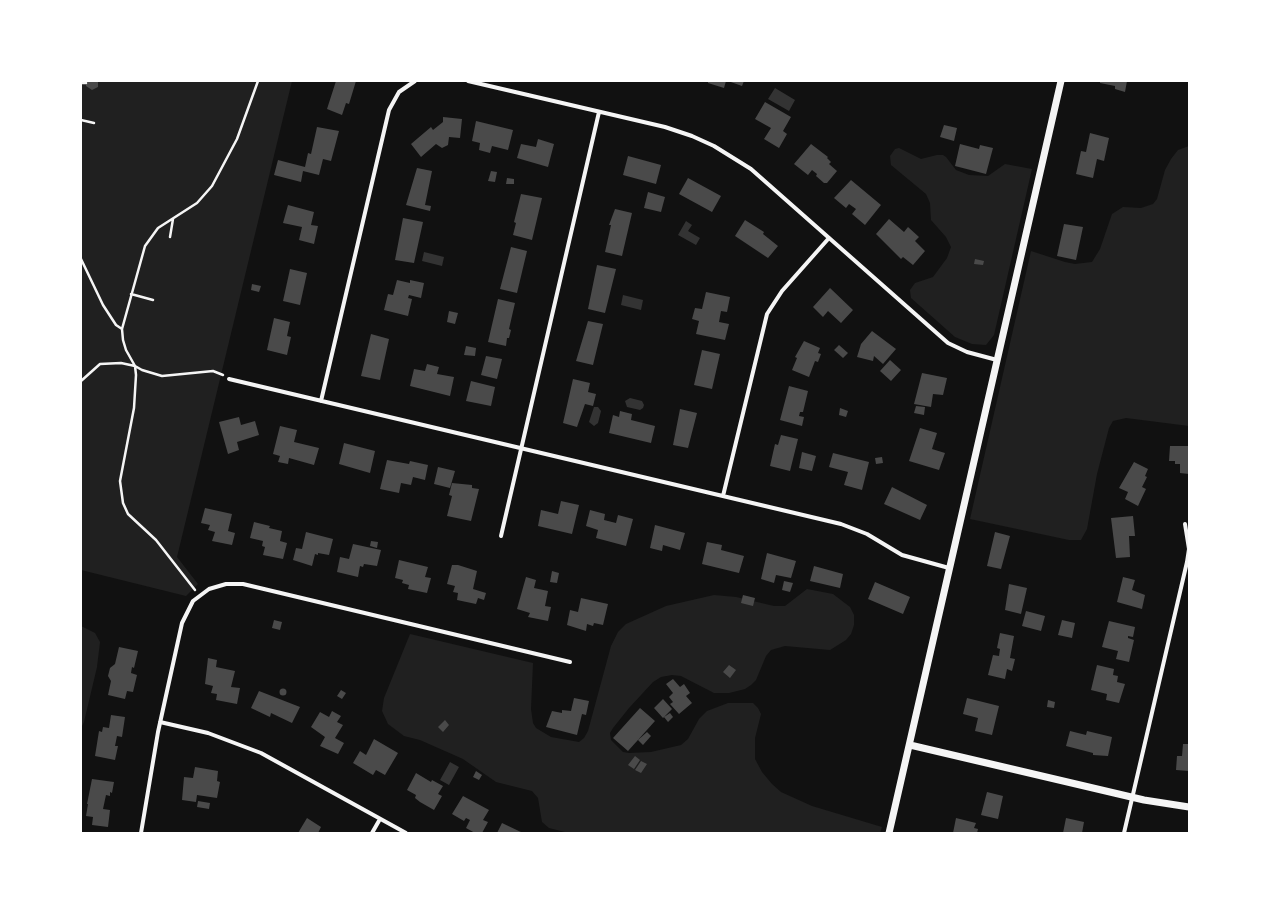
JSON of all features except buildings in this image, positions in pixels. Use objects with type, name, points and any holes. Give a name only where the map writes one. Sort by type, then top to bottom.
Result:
[{"type":"street","points":[[321,401],[389,110],[399,92],[415,81]]},
{"type":"street","points":[[468,81],[670,129],[698,138],[721,150],[751,169],[948,343],[961,350],[997,360]]},
{"type":"street","points":[[889,833],[1061,81]]},
{"type":"street","points":[[501,536],[599,112]]},
{"type":"street","points":[[723,496],[767,314],[782,291],[829,238]]},
{"type":"street","points":[[229,379],[841,524],[867,534],[902,555],[949,568]]},
{"type":"street","points":[[1124,833],[1188,558],[1185,524]]},
{"type":"street","points":[[140,833],[160,722],[183,617],[189,606],[199,596],[216,586],[243,584],[570,662]]},
{"type":"street","points":[[160,722],[199,730],[246,746],[289,767],[406,833]]},
{"type":"street","points":[[910,744],[1132,797],[1189,807]]},
{"type":"street","points":[[372,833],[380,819]]},
{"type":"path","points":[[199,596],[156,540],[128,514],[123,504],[120,481],[133,414],[136,376],[135,366],[124,346],[122,329],[145,246],[155,232],[197,203],[212,186],[240,134],[258,81]]},
{"type":"path","points":[[81,83],[86,83]]},
{"type":"path","points":[[81,120],[94,123]]},
{"type":"path","points":[[170,237],[173,219]]},
{"type":"path","points":[[81,259],[103,305],[116,325],[122,329]]},
{"type":"path","points":[[131,294],[153,300]]},
{"type":"path","points":[[81,381],[100,364],[121,363],[135,366],[147,372],[162,376],[213,372],[220,373],[229,379]]},
{"type":"shaded area","points":[[81,81],[292,81],[177,557],[198,584],[186,596],[81,570]]},
{"type":"shaded area","points":[[775,88],[795,100],[789,111],[768,99]]},
{"type":"shaded area","points":[[1189,146],[1189,426],[1126,418],[1113,421],[1109,428],[1097,474],[1087,529],[1081,540],[1069,540],[970,519],[1031,251],[1075,264],[1092,262],[1100,249],[1112,214],[1123,207],[1141,208],[1153,204],[1157,199],[1165,170],[1171,159],[1178,150]]},
{"type":"shaded area","points":[[899,148],[921,159],[943,155],[956,170],[969,175],[988,176],[1005,164],[1032,169],[994,335],[986,345],[972,344],[955,337],[911,298],[910,290],[915,283],[933,277],[947,258],[951,247],[946,237],[931,220],[930,203],[926,194],[891,165],[890,156],[895,149]]},
{"type":"shaded area","points":[[686,221],[692,225],[688,231],[700,238],[696,245],[678,235]]},
{"type":"shaded area","points":[[424,252],[444,257],[442,266],[422,261]]},
{"type":"shaded area","points":[[623,295],[643,300],[641,310],[621,305]]},
{"type":"shaded area","points":[[630,398],[642,401],[644,405],[643,408],[640,410],[627,407],[625,401]]},
{"type":"shaded area","points":[[594,407],[598,407],[601,411],[598,423],[594,426],[589,422]]},
{"type":"shaded area","points":[[807,589],[833,594],[850,607],[854,615],[854,625],[851,634],[846,640],[830,650],[785,646],[771,650],[766,656],[756,680],[745,689],[729,693],[714,693],[681,676],[672,675],[661,677],[653,682],[613,728],[610,733],[611,740],[623,752],[629,753],[651,752],[681,745],[688,739],[699,719],[707,711],[728,703],[753,703],[761,714],[755,738],[755,759],[762,772],[772,784],[781,792],[812,806],[882,827],[880,833],[569,833],[549,828],[542,822],[538,798],[532,791],[496,782],[463,759],[420,740],[404,736],[388,724],[382,711],[384,698],[410,634],[533,663],[531,709],[533,723],[536,728],[551,737],[579,742],[584,738],[588,731],[611,646],[618,632],[626,624],[666,606],[714,595],[736,597],[774,606],[785,606]]},
{"type":"shaded area","points":[[81,626],[95,633],[100,642],[97,667],[84,722],[81,728]]},
{"type":"shaded area","points":[[450,762],[459,767],[449,785],[440,780]]}]
